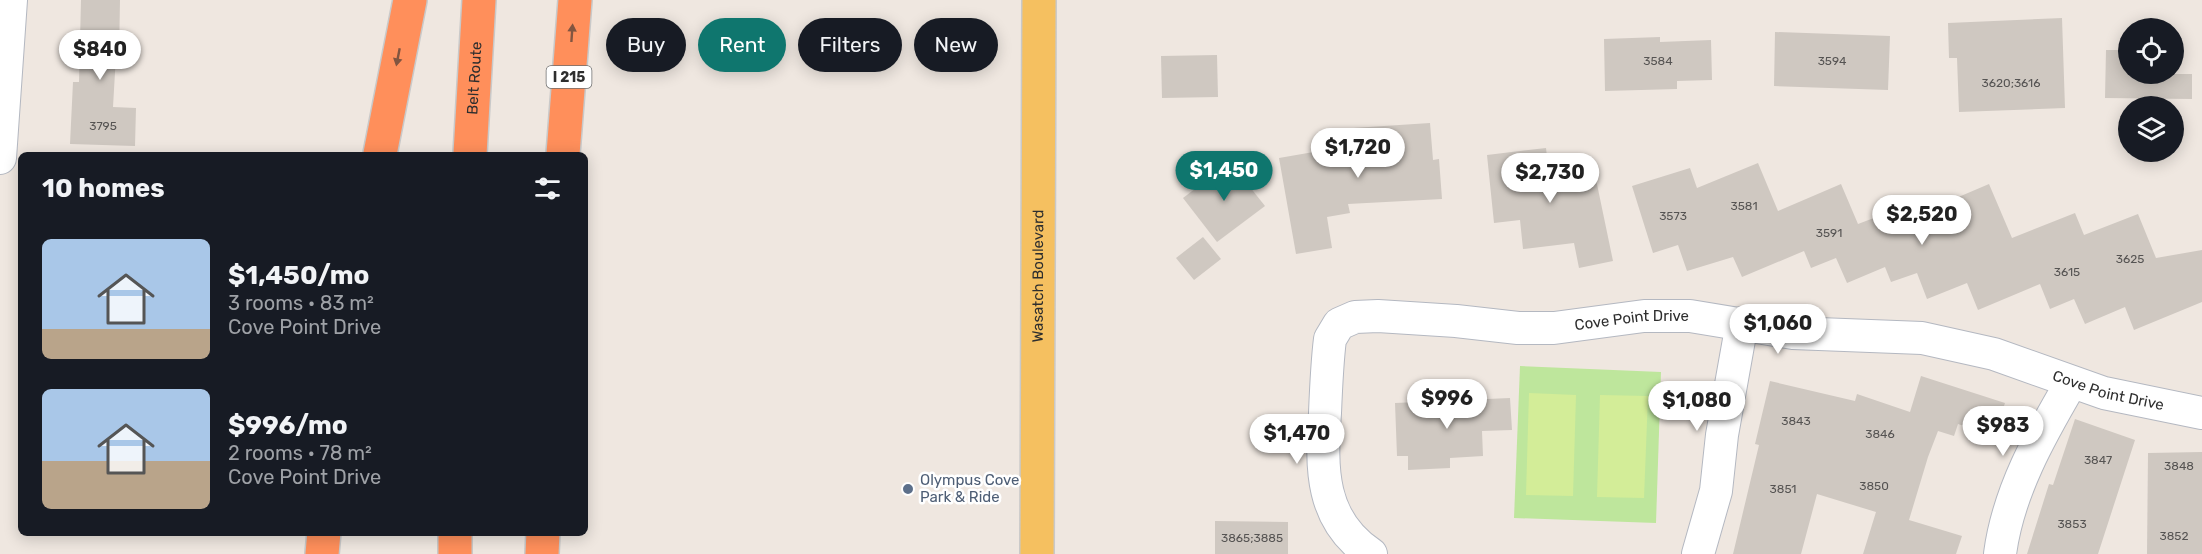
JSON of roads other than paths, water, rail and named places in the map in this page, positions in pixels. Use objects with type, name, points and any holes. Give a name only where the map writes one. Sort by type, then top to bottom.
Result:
[{"type":"highway","points":[[380,152],[410,0]]},
{"type":"highway","name":"Belt Route","points":[[470,152],[478,0]]},
{"type":"highway","name":"I 215","points":[[563,152],[575,0]]},
{"type":"highway","points":[[322,554],[324,536]]},
{"type":"highway","points":[[455,536],[455,554]]},
{"type":"highway","points":[[542,554],[543,536]]},
{"type":"main road","name":"Wasatch Boulevard","points":[[1037,554],[1039,0]]},
{"type":"street","points":[[0,158],[11,0]]},
{"type":"street","name":"Cove Point Drive","points":[[1371,554],[1350,538],[1338,522],[1330,504],[1323,474],[1330,339],[1334,330],[1346,319],[1378,316],[1518,328],[1554,328],[1644,316],[1690,316],[1793,333],[1922,338],[1994,354],[2071,383],[2152,405],[2202,413]]},
{"type":"street","points":[[1698,554],[1716,491],[1722,435],[1742,323]]},
{"type":"street","points":[[2000,554],[2006,525],[2028,461],[2071,383]]},
{"type":"place","name":"Olympus Cove Park & Ride","points":[[908,489]]}]
